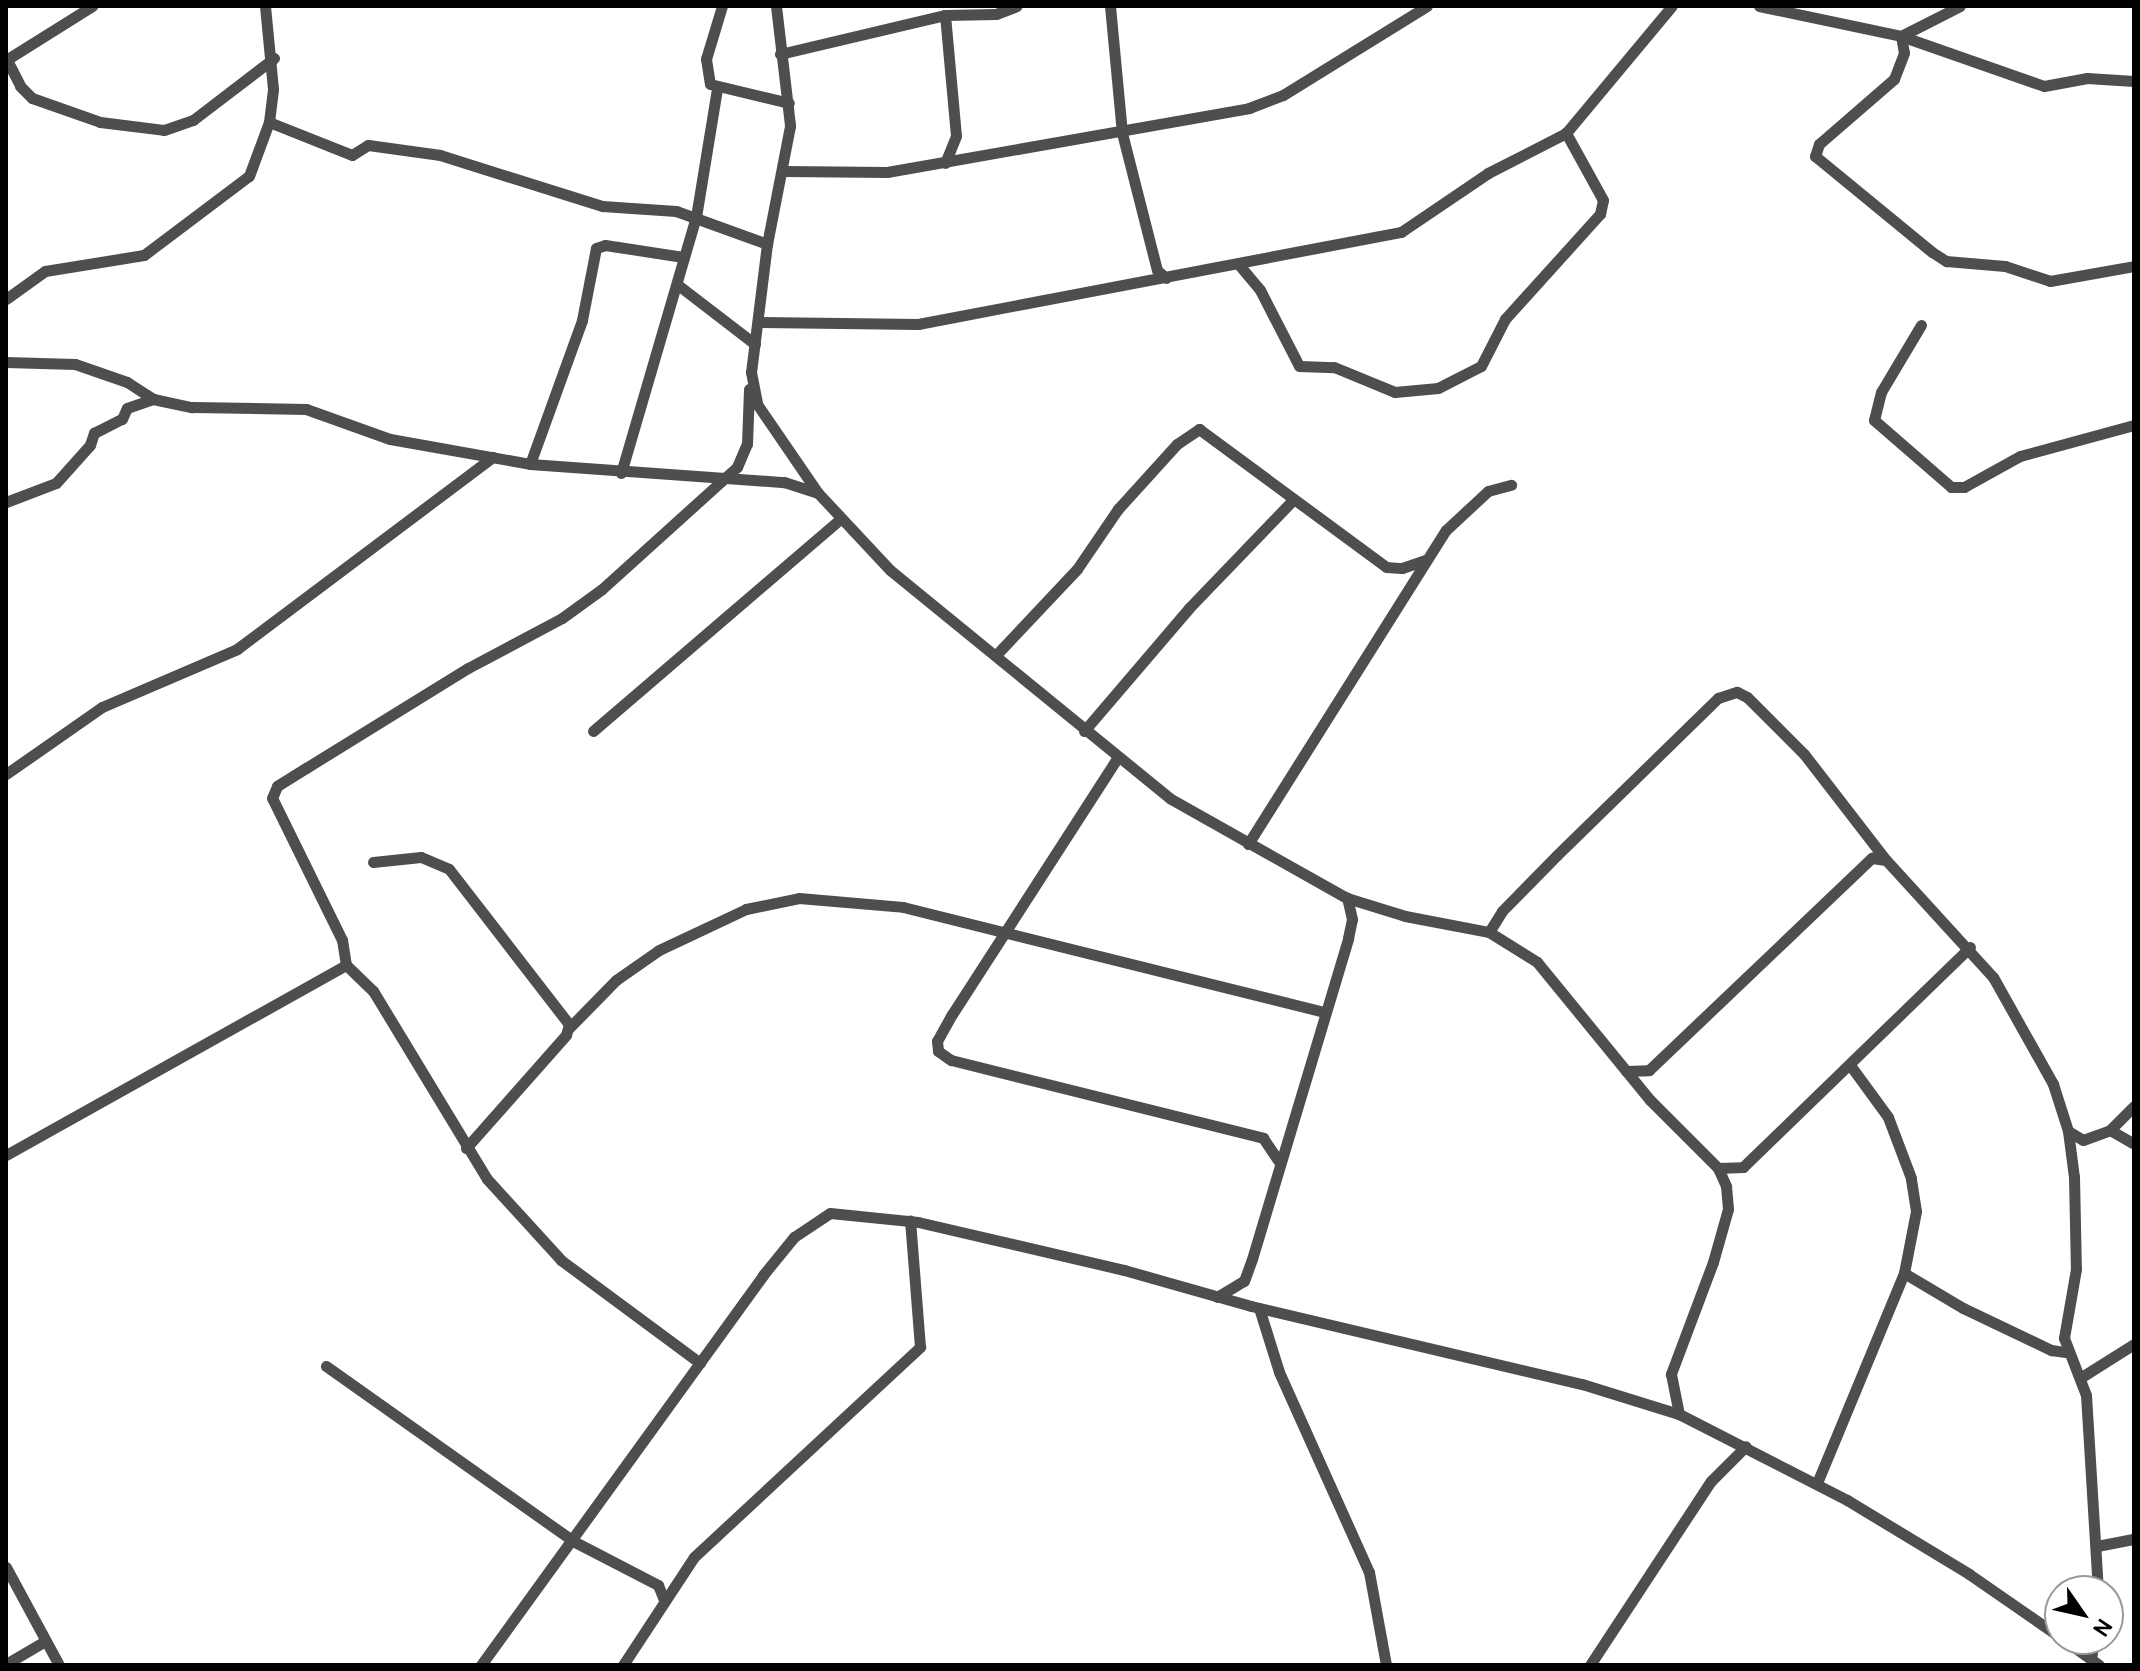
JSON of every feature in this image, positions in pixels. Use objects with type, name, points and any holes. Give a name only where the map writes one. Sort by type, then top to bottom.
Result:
[{"type":"street","points":[[92,6],[6,59],[20,86],[32,98],[100,122],[164,130],[202,114],[274,58]]},
{"type":"street","points":[[6,299],[45,271],[144,255],[249,176],[269,122],[274,58],[265,6]]},
{"type":"street","points":[[621,473],[696,217],[717,89],[705,70],[722,6]]},
{"type":"street","points":[[700,1363],[561,1260],[466,1148],[373,991],[346,965],[342,940],[277,814],[272,798],[277,786],[468,668],[586,602],[725,479],[744,456],[767,244],[784,171],[789,103],[780,54],[776,6]]},
{"type":"street","points":[[780,54],[945,15],[996,14],[1017,6]]},
{"type":"street","points":[[1110,6],[1122,133],[1157,270],[1166,278]]},
{"type":"street","points":[[784,171],[887,172],[1122,133],[1237,110],[1283,95],[1427,6]]},
{"type":"street","points":[[759,322],[918,324],[1240,266],[1401,232],[1488,173],[1566,133],[1672,6]]},
{"type":"street","points":[[1759,6],[1901,36],[2044,86],[2097,78],[2134,81]]},
{"type":"street","points":[[1901,36],[1960,6]]},
{"type":"street","points":[[945,15],[956,136],[945,163]]},
{"type":"street","points":[[1901,36],[1904,53],[1894,79],[1819,144],[1818,162],[1946,261],[2005,266],[2050,281],[2134,266]]},
{"type":"street","points":[[717,89],[789,103]]},
{"type":"street","points":[[269,122],[352,155],[368,145],[414,150],[602,206],[696,217],[767,244]]},
{"type":"street","points":[[1240,266],[1260,290],[1299,366],[1334,367],[1395,392],[1438,388],[1481,366],[1505,319],[1600,214],[1603,200],[1566,133]]},
{"type":"street","points":[[530,464],[582,320],[596,248],[605,245],[683,257]]},
{"type":"street","points":[[678,285],[755,344]]},
{"type":"street","points":[[1921,325],[1881,392],[1874,420],[1951,487],[1964,487],[2020,456],[2134,425]]},
{"type":"street","points":[[6,362],[75,364],[127,382],[153,399],[192,407],[306,409],[390,439],[530,464],[621,473],[784,482],[818,493]]},
{"type":"street","points":[[750,384],[757,404],[839,520],[890,570],[996,655],[1116,760],[1248,844],[1347,898],[1369,906],[1489,932],[1537,962],[1626,1071],[1718,1168],[1728,1209],[1671,1374],[1679,1414]]},
{"type":"street","points":[[6,502],[56,483],[90,445],[94,433],[122,419],[127,408],[153,399]]},
{"type":"street","points":[[996,655],[1077,569],[1118,509],[1191,431],[1207,432],[1293,500],[1386,567],[1425,560]]},
{"type":"street","points":[[6,774],[102,707],[237,649],[493,457]]},
{"type":"street","points":[[1248,844],[1446,530],[1481,497],[1511,485]]},
{"type":"street","points":[[1084,731],[1189,608],[1293,500]]},
{"type":"street","points":[[593,731],[839,520]]},
{"type":"street","points":[[1489,932],[1502,911],[1691,721],[1727,693],[1737,692],[1761,708],[1804,754],[1886,860],[1970,947],[2036,1046],[2068,1131],[2077,1227],[2066,1352],[2080,1378],[2087,1404],[2098,1575]]},
{"type":"street","points":[[1116,760],[1002,933],[937,1041],[943,1056],[1255,1135],[1268,1141],[1278,1160]]},
{"type":"street","points":[[373,862],[421,857],[449,869],[569,1028]]},
{"type":"street","points":[[1626,1071],[1649,1070],[1872,858],[1886,860]]},
{"type":"street","points":[[466,1148],[569,1028],[638,963],[746,909],[799,898],[850,900],[903,907],[1324,1012]]},
{"type":"street","points":[[1347,898],[1352,919],[1244,1281],[1279,1372],[1369,1572],[1386,1665]]},
{"type":"street","points":[[1352,919],[1369,906]]},
{"type":"street","points":[[1718,1168],[1743,1167],[1970,947]]},
{"type":"street","points":[[6,1155],[346,965]]},
{"type":"street","points":[[1817,1483],[1904,1273],[1916,1211],[1911,1178],[1888,1117],[1850,1065]]},
{"type":"street","points":[[2068,1131],[2083,1140],[2110,1130],[2134,1106]]},
{"type":"street","points":[[2110,1130],[2134,1144]]},
{"type":"street","points":[[481,1665],[763,1275],[810,1222],[842,1213],[910,1220],[1124,1270],[1255,1307],[1582,1384],[1679,1414],[1817,1483],[1969,1574],[2044,1626]]},
{"type":"street","points":[[623,1665],[694,1557],[920,1347],[910,1220]]},
{"type":"street","points":[[1904,1273],[1963,1308],[2051,1350],[2066,1352]]},
{"type":"street","points":[[1216,1297],[1244,1281]]},
{"type":"street","points":[[2080,1378],[2134,1344]]},
{"type":"street","points":[[326,1366],[573,1541],[658,1585],[664,1600]]},
{"type":"street","points":[[1590,1665],[1711,1481],[1746,1446]]},
{"type":"street","points":[[2097,1546],[2134,1539]]},
{"type":"street","points":[[6,1567],[59,1665]]},
{"type":"street","points":[[6,1664],[45,1641]]}]
